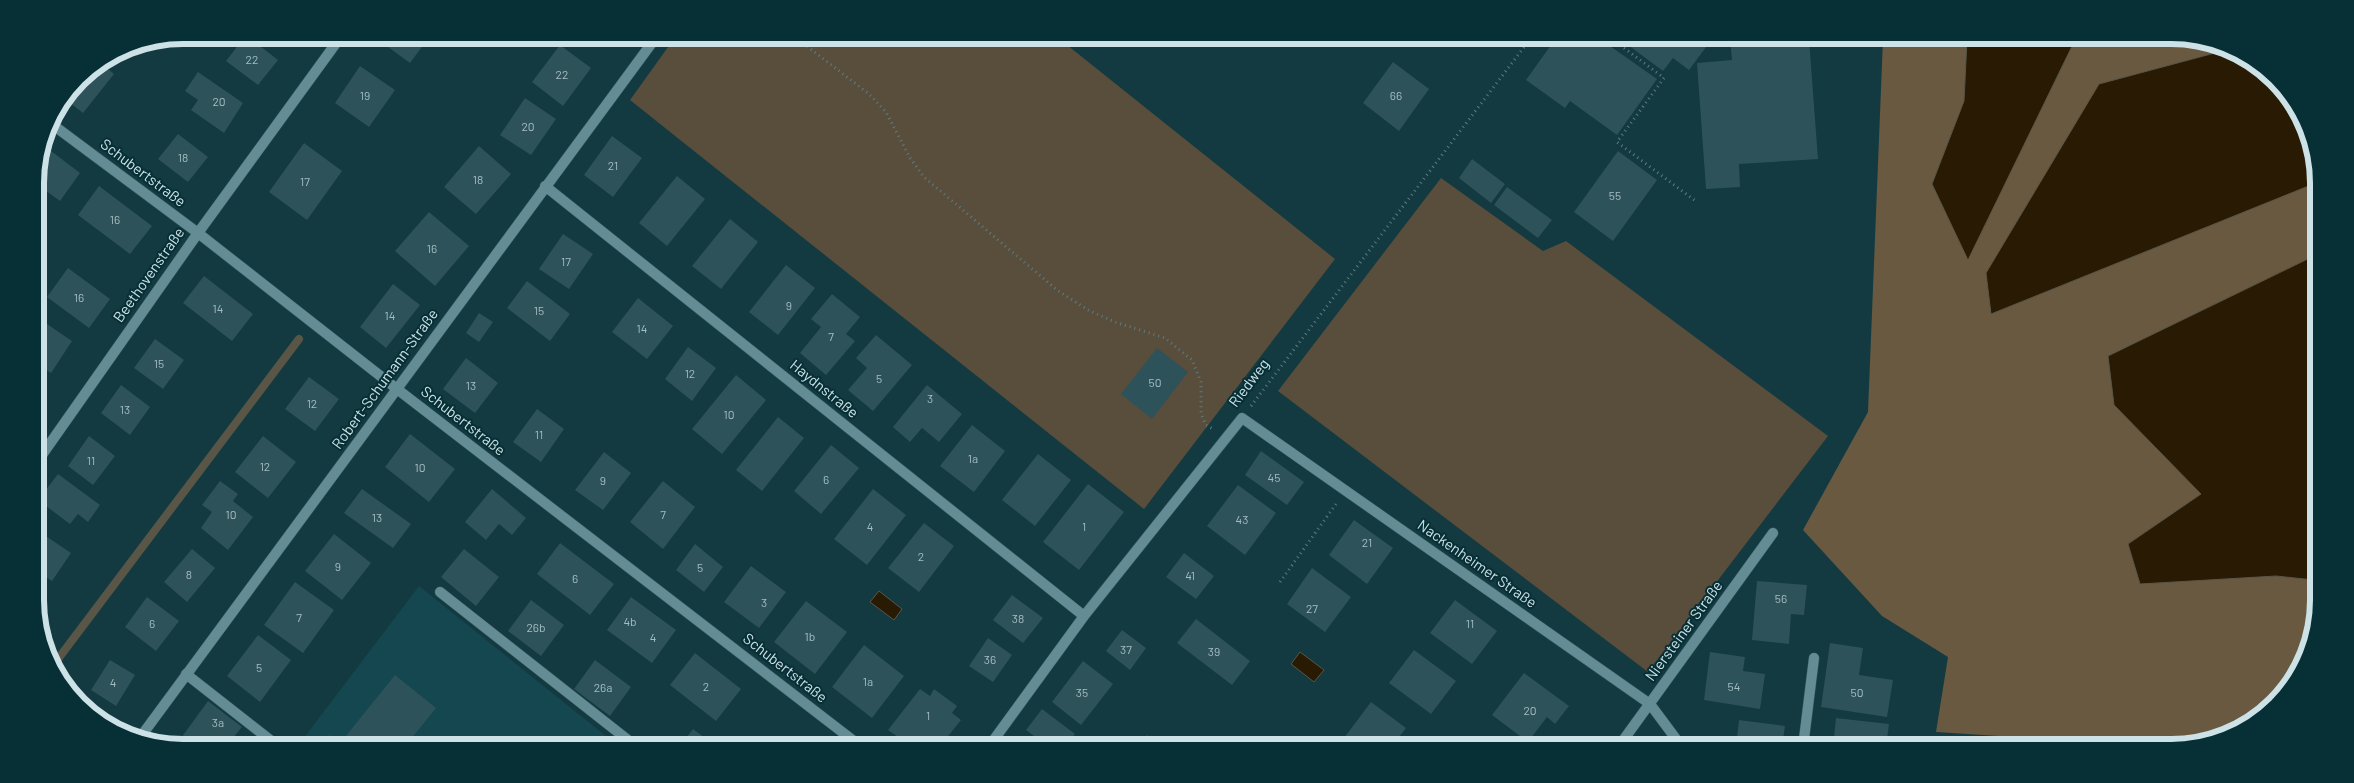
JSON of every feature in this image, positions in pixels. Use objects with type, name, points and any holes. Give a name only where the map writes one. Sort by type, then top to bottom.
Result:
[{"type":"street","name":"Beethovenstraße","points":[[44,452],[198,233],[335,44]]},
{"type":"street","name":"Robert-Schumann-Straße","points":[[143,734],[651,44]]},
{"type":"street","name":"Schubertstraße","points":[[55,127],[198,233],[851,739]]},
{"type":"street","name":"Haydnstraße","points":[[545,186],[1084,616]]},
{"type":"street","name":"Riedweg","points":[[994,739],[1084,616],[1242,418]]},
{"type":"street","name":"Nackenheimer Straße","points":[[1242,418],[1650,704],[1677,739]]},
{"type":"street","name":"Niersteiner Straße","points":[[1624,739],[1773,532]]},
{"type":"street","points":[[440,592],[627,739]]},
{"type":"street","points":[[1804,739],[1814,658]]},
{"type":"street","points":[[186,674],[267,739]]},
{"type":"path","points":[[804,44],[869,94],[886,112],[910,158],[924,177],[1057,290],[1088,310],[1115,322],[1165,338],[1192,360],[1201,382],[1201,414],[1206,425],[1226,437]]},
{"type":"path","name":"Riedweg","points":[[1242,418],[1526,44]]},
{"type":"path","points":[[1619,44],[1664,78],[1617,142],[1697,202]]},
{"type":"path","points":[[1280,582],[1346,491]]},
{"type":"shaded area","points":[[670,44],[1066,44],[1335,259],[1144,509],[630,100]]},
{"type":"shaded area","points":[[1883,44],[1967,44],[1964,101],[1932,184],[1968,259],[2073,44],[2171,44],[2207,48],[2218,52],[2099,84],[1991,314],[2310,185],[2310,258],[2108,356],[2115,405],[2201,494],[2128,544],[2277,576],[2310,580],[2309,618],[2306,636],[2296,662],[2276,692],[2263,705],[2233,725],[2198,737],[2180,739],[2045,739],[1936,732],[1948,657],[1882,616],[1803,530],[1868,412]]},
{"type":"shaded area","points":[[1967,44],[2073,44],[1968,260],[1932,184],[1964,101]]},
{"type":"shaded area","points":[[2218,52],[2241,62],[2270,84],[2282,98],[2296,121],[2308,156],[2310,185],[1991,314],[1986,273],[2099,84]]},
{"type":"shaded area","points":[[1441,178],[1543,251],[1566,241],[1828,436],[1648,672],[1278,391]]},
{"type":"shaded area","points":[[2310,258],[2310,580],[2276,576],[2140,584],[2128,544],[2201,494],[2114,405],[2108,356]]},
{"type":"shaded area","points":[[419,586],[610,739],[303,739]]},
{"type":"shaded area","points":[[879,591],[902,609],[894,620],[870,602]]},
{"type":"shaded area","points":[[1300,652],[1324,670],[1314,682],[1291,664]]},
{"type":"building","points":[[239,44],[258,44],[278,60],[258,85],[226,61]]},
{"type":"building","points":[[384,44],[424,44],[410,63]]},
{"type":"building","points":[[1552,44],[1607,44],[1657,79],[1617,135],[1570,101],[1565,108],[1526,80]]},
{"type":"building","points":[[1627,44],[1708,44],[1689,70],[1673,58],[1663,71]]},
{"type":"building","points":[[1730,44],[1809,44],[1818,159],[1739,164],[1740,187],[1706,189],[1697,63],[1732,60]]},
{"type":"building","points":[[560,45],[591,68],[563,106],[532,82]]},
{"type":"building","points":[[1393,62],[1429,89],[1399,131],[1363,103]]},
{"type":"building","points":[[360,66],[395,90],[369,127],[335,103]]},
{"type":"building","points":[[106,67],[114,74],[83,113],[70,103],[84,84]]},
{"type":"building","points":[[198,72],[243,103],[224,133],[191,110],[198,100],[185,91]]},
{"type":"building","points":[[525,98],[556,119],[531,155],[500,135]]},
{"type":"building","points":[[178,134],[208,157],[188,182],[158,159]]},
{"type":"building","points":[[612,136],[642,158],[613,197],[584,175]]},
{"type":"building","points":[[304,143],[342,171],[307,220],[269,192]]},
{"type":"building","points":[[479,146],[511,174],[476,214],[444,187]]},
{"type":"building","points":[[48,148],[80,173],[60,201],[44,189]]},
{"type":"building","points":[[1618,151],[1657,180],[1613,241],[1574,212]]},
{"type":"building","points":[[1472,159],[1505,184],[1491,203],[1459,178]]},
{"type":"building","points":[[677,176],[705,199],[667,246],[639,223]]},
{"type":"building","points":[[99,186],[152,226],[130,254],[78,215]]},
{"type":"building","points":[[1507,187],[1552,220],[1538,238],[1494,205]]},
{"type":"building","points":[[429,212],[469,246],[435,286],[395,251]]},
{"type":"building","points":[[730,219],[758,242],[721,289],[692,266]]},
{"type":"building","points":[[563,234],[593,254],[569,289],[539,269]]},
{"type":"building","points":[[786,265],[815,288],[778,335],[749,312]]},
{"type":"building","points":[[68,268],[110,299],[89,328],[47,297]]},
{"type":"building","points":[[204,276],[253,314],[232,341],[183,303]]},
{"type":"building","points":[[527,281],[570,314],[550,341],[507,308]]},
{"type":"building","points":[[393,284],[420,305],[386,348],[360,327]]},
{"type":"building","points":[[832,294],[860,317],[846,334],[855,341],[826,375],[800,353],[821,327],[811,319]]},
{"type":"building","points":[[638,298],[673,326],[647,359],[612,332]]},
{"type":"building","points":[[479,313],[493,322],[479,342],[466,333]]},
{"type":"building","points":[[47,324],[72,341],[51,373],[44,368],[44,328]]},
{"type":"building","points":[[876,335],[912,365],[873,411],[848,390],[867,368],[856,358]]},
{"type":"building","points":[[155,339],[184,360],[163,389],[134,368]]},
{"type":"building","points":[[688,347],[716,368],[692,401],[665,379]]},
{"type":"building","points":[[1157,348],[1188,372],[1152,419],[1121,394]]},
{"type":"building","points":[[466,358],[498,383],[475,413],[443,389]]},
{"type":"building","points":[[736,375],[766,400],[722,454],[692,429]]},
{"type":"building","points":[[309,377],[339,399],[315,431],[285,409]]},
{"type":"building","points":[[121,385],[150,407],[130,435],[101,413]]},
{"type":"building","points":[[927,385],[962,414],[939,442],[922,428],[910,442],[893,427]]},
{"type":"building","points":[[537,409],[564,429],[541,462],[513,442]]},
{"type":"building","points":[[778,417],[804,438],[762,491],[736,470]]},
{"type":"building","points":[[972,425],[1005,451],[974,492],[940,466]]},
{"type":"building","points":[[410,434],[455,469],[429,502],[385,467]]},
{"type":"building","points":[[89,436],[115,456],[93,485],[68,466]]},
{"type":"building","points":[[263,436],[296,462],[268,498],[235,472]]},
{"type":"building","points":[[831,445],[859,468],[821,514],[794,491]]},
{"type":"building","points":[[1261,451],[1304,482],[1287,505],[1245,475]]},
{"type":"building","points":[[604,452],[631,473],[603,510],[575,490]]},
{"type":"building","points":[[1038,454],[1071,480],[1035,526],[1002,500]]},
{"type":"building","points":[[58,474],[100,505],[88,522],[78,514],[70,524],[44,504],[44,492]]},
{"type":"building","points":[[220,481],[238,494],[233,501],[253,517],[228,550],[201,528],[212,512],[202,505]]},
{"type":"building","points":[[663,481],[695,507],[663,549],[630,522]]},
{"type":"building","points":[[1088,484],[1124,512],[1079,570],[1043,542]]},
{"type":"building","points":[[1238,485],[1276,513],[1245,555],[1207,526]]},
{"type":"building","points":[[362,489],[411,524],[393,548],[344,513]]},
{"type":"building","points":[[492,489],[526,518],[512,535],[499,524],[486,540],[465,522]]},
{"type":"building","points":[[873,489],[906,515],[867,565],[834,539]]},
{"type":"building","points":[[1354,520],[1393,548],[1367,584],[1329,555]]},
{"type":"building","points":[[924,523],[954,546],[919,592],[888,568]]},
{"type":"building","points":[[334,534],[371,563],[342,600],[305,571]]},
{"type":"building","points":[[44,535],[71,553],[52,581],[44,576]]},
{"type":"building","points":[[560,543],[614,584],[590,615],[537,574]]},
{"type":"building","points":[[695,544],[723,567],[704,592],[676,570]]},
{"type":"building","points":[[192,549],[215,568],[187,602],[164,582]]},
{"type":"building","points":[[464,549],[499,577],[476,606],[441,577]]},
{"type":"building","points":[[1184,553],[1214,576],[1196,599],[1166,577]]},
{"type":"building","points":[[751,566],[786,592],[759,628],[724,602]]},
{"type":"building","points":[[1312,568],[1351,597],[1325,632],[1287,604]]},
{"type":"building","points":[[1757,581],[1807,585],[1804,615],[1791,614],[1789,644],[1752,640]]},
{"type":"building","points":[[295,582],[334,610],[303,653],[264,625]]},
{"type":"building","points":[[1012,595],[1043,618],[1023,643],[993,620]]},
{"type":"building","points":[[147,597],[179,621],[156,651],[125,627]]},
{"type":"building","points":[[631,597],[676,630],[652,663],[607,630]]},
{"type":"building","points":[[531,600],[564,625],[541,656],[508,631]]},
{"type":"building","points":[[1455,600],[1497,631],[1472,664],[1430,633]]},
{"type":"building","points":[[806,601],[847,632],[815,674],[774,642]]},
{"type":"building","points":[[1196,619],[1250,661],[1232,685],[1177,643]]},
{"type":"building","points":[[1122,630],[1146,648],[1130,670],[1106,651]]},
{"type":"building","points":[[258,635],[291,660],[260,702],[227,676]]},
{"type":"building","points":[[988,638],[1012,655],[993,682],[969,666]]},
{"type":"building","points":[[1830,643],[1863,648],[1859,675],[1893,680],[1887,717],[1821,707]]},
{"type":"building","points":[[864,645],[904,676],[872,718],[832,687]]},
{"type":"building","points":[[1414,650],[1456,681],[1431,714],[1389,683]]},
{"type":"building","points":[[1710,652],[1745,657],[1743,671],[1765,674],[1760,709],[1704,700]]},
{"type":"building","points":[[695,653],[741,689],[716,721],[670,685]]},
{"type":"building","points":[[110,660],[135,675],[116,706],[91,690]]},
{"type":"building","points":[[595,660],[631,687],[610,716],[574,689]]},
{"type":"building","points":[[1083,661],[1113,684],[1081,725],[1052,702]]},
{"type":"building","points":[[1524,673],[1569,706],[1555,724],[1547,717],[1530,739],[1524,739],[1492,715]]},
{"type":"building","points":[[395,675],[436,708],[411,739],[348,739],[345,737]]},
{"type":"building","points":[[920,689],[930,696],[934,689],[957,706],[952,713],[961,720],[946,739],[901,739],[888,730]]},
{"type":"building","points":[[208,701],[242,727],[232,739],[181,738]]},
{"type":"building","points":[[1371,702],[1406,728],[1397,739],[1343,739]]},
{"type":"building","points":[[1042,709],[1075,734],[1071,739],[1038,739],[1026,730]]},
{"type":"building","points":[[1836,718],[1889,724],[1887,739],[1834,739]]},
{"type":"building","points":[[1739,720],[1785,726],[1783,739],[1737,739]]},
{"type":"building","points":[[693,729],[706,739],[685,739]]},
{"type":"building","points":[[329,735],[334,739],[326,739]]},
{"type":"building","points":[[1147,735],[1152,739],[1144,739]]},
{"type":"waterway","points":[[57,660],[299,339]]}]
